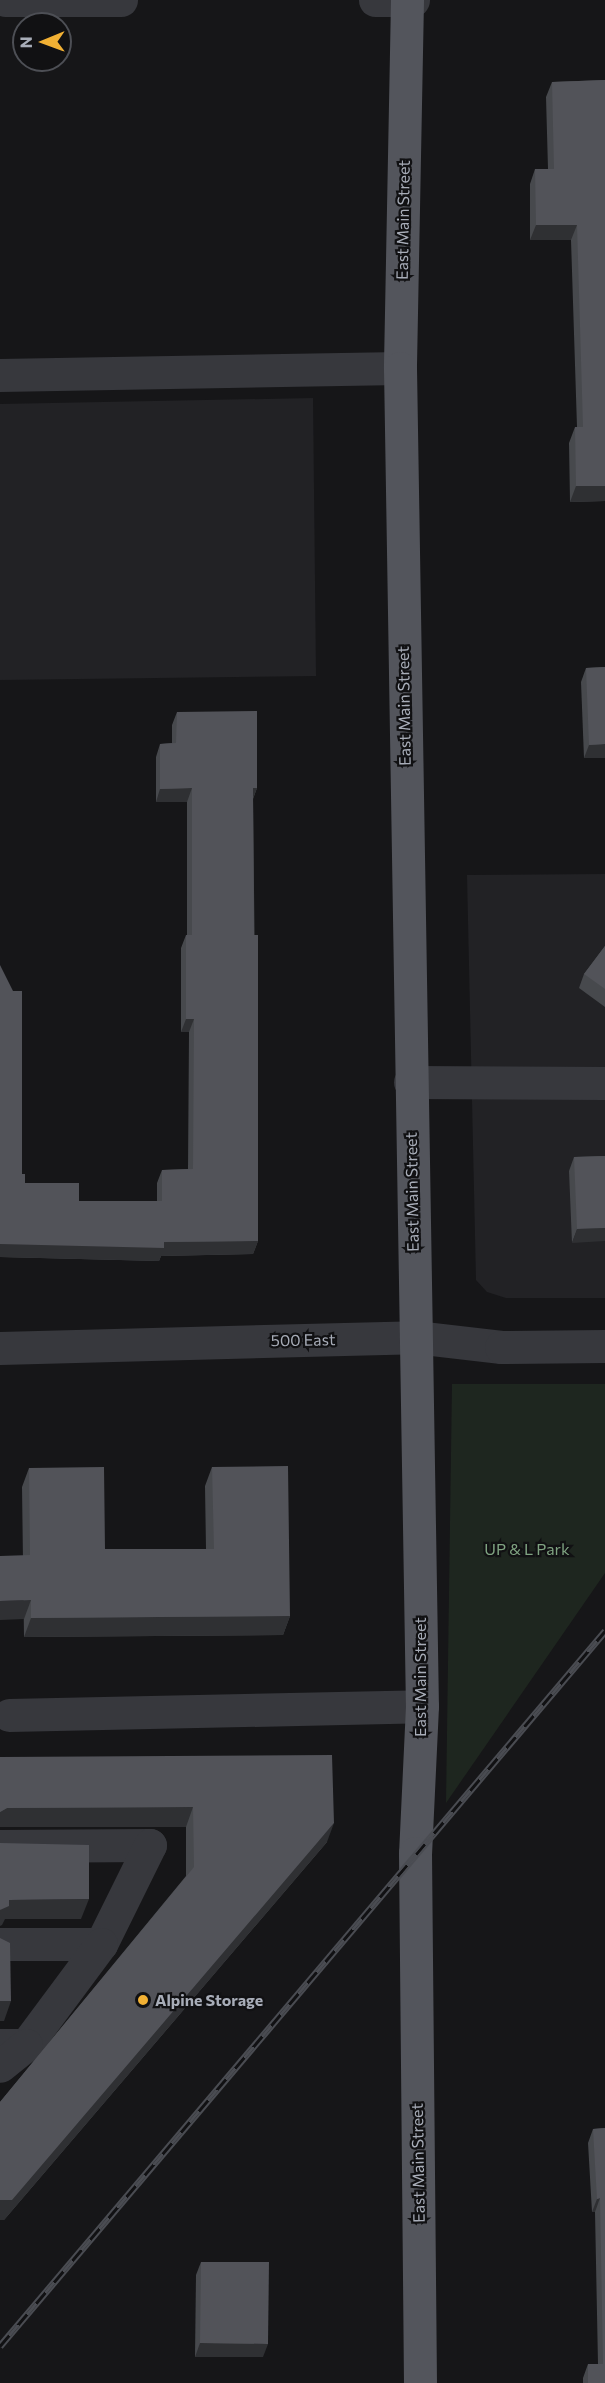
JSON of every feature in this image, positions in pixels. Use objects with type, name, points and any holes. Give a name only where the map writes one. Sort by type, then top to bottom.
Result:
[{"type":"main road","name":"East Main Street","points":[[400,0],[400,368],[422,1706],[415,1853],[420,2383]]},
{"type":"street","points":[[5,0],[121,0]]},
{"type":"street","points":[[0,375],[400,368]]},
{"type":"street","points":[[410,1082],[605,1083]]},
{"type":"street","name":"500 East","points":[[0,1348],[415,1337],[501,1347],[605,1346]]},
{"type":"street","points":[[9,1715],[422,1706]]},
{"type":"street","points":[[0,1846],[150,1845],[101,1944],[13,2045],[0,2066]]},
{"type":"street","points":[[0,1944],[101,1944]]},
{"type":"shaded area","points":[[313,398],[316,676],[0,680],[0,404]]},
{"type":"shaded area","points":[[605,874],[605,1298],[506,1298],[487,1292],[476,1280],[467,875]]},
{"type":"green space","name":"UP & L Park","points":[[452,1384],[605,1384],[605,1573],[446,1803]]},
{"type":"building","points":[[605,80],[605,486],[576,486],[575,427],[583,427],[577,225],[536,225],[535,169],[554,169],[552,82]]},
{"type":"building","points":[[605,667],[605,744],[589,745],[586,668]]},
{"type":"building","points":[[257,711],[257,788],[253,788],[254,935],[258,935],[258,1241],[164,1242],[164,1248],[0,1244],[0,965],[13,991],[22,991],[22,1174],[25,1174],[25,1183],[79,1183],[79,1201],[162,1201],[162,1170],[193,1169],[194,1019],[186,1019],[186,935],[192,935],[192,788],[160,789],[160,744],[176,743],[177,712]]},
{"type":"building","points":[[605,946],[605,989],[584,974]]},
{"type":"building","points":[[605,1156],[605,1228],[577,1229],[574,1157]]},
{"type":"building","points":[[288,1466],[290,1616],[31,1618],[31,1600],[0,1601],[0,1556],[30,1555],[29,1468],[104,1467],[105,1549],[214,1549],[212,1467]]},
{"type":"building","name":"Alpine Storage","points":[[332,1755],[334,1823],[12,2200],[0,2200],[0,2102],[194,1867],[193,1807],[7,1808],[0,1812],[0,1757]]},
{"type":"building","points":[[0,1843],[89,1845],[89,1899],[9,1900],[9,1906],[0,1910]]},
{"type":"building","points":[[0,1938],[10,1943],[11,2001],[0,2001]]},
{"type":"building","points":[[605,2128],[605,2383],[588,2383],[588,2364],[603,2364],[600,2198],[597,2199],[593,2129]]},
{"type":"building","points":[[201,2262],[269,2262],[268,2344],[200,2343]]},
{"type":"railway","points":[[0,2346],[605,1631]]},
{"type":"place","name":"Alpine Storage","points":[[143,2000]]}]
